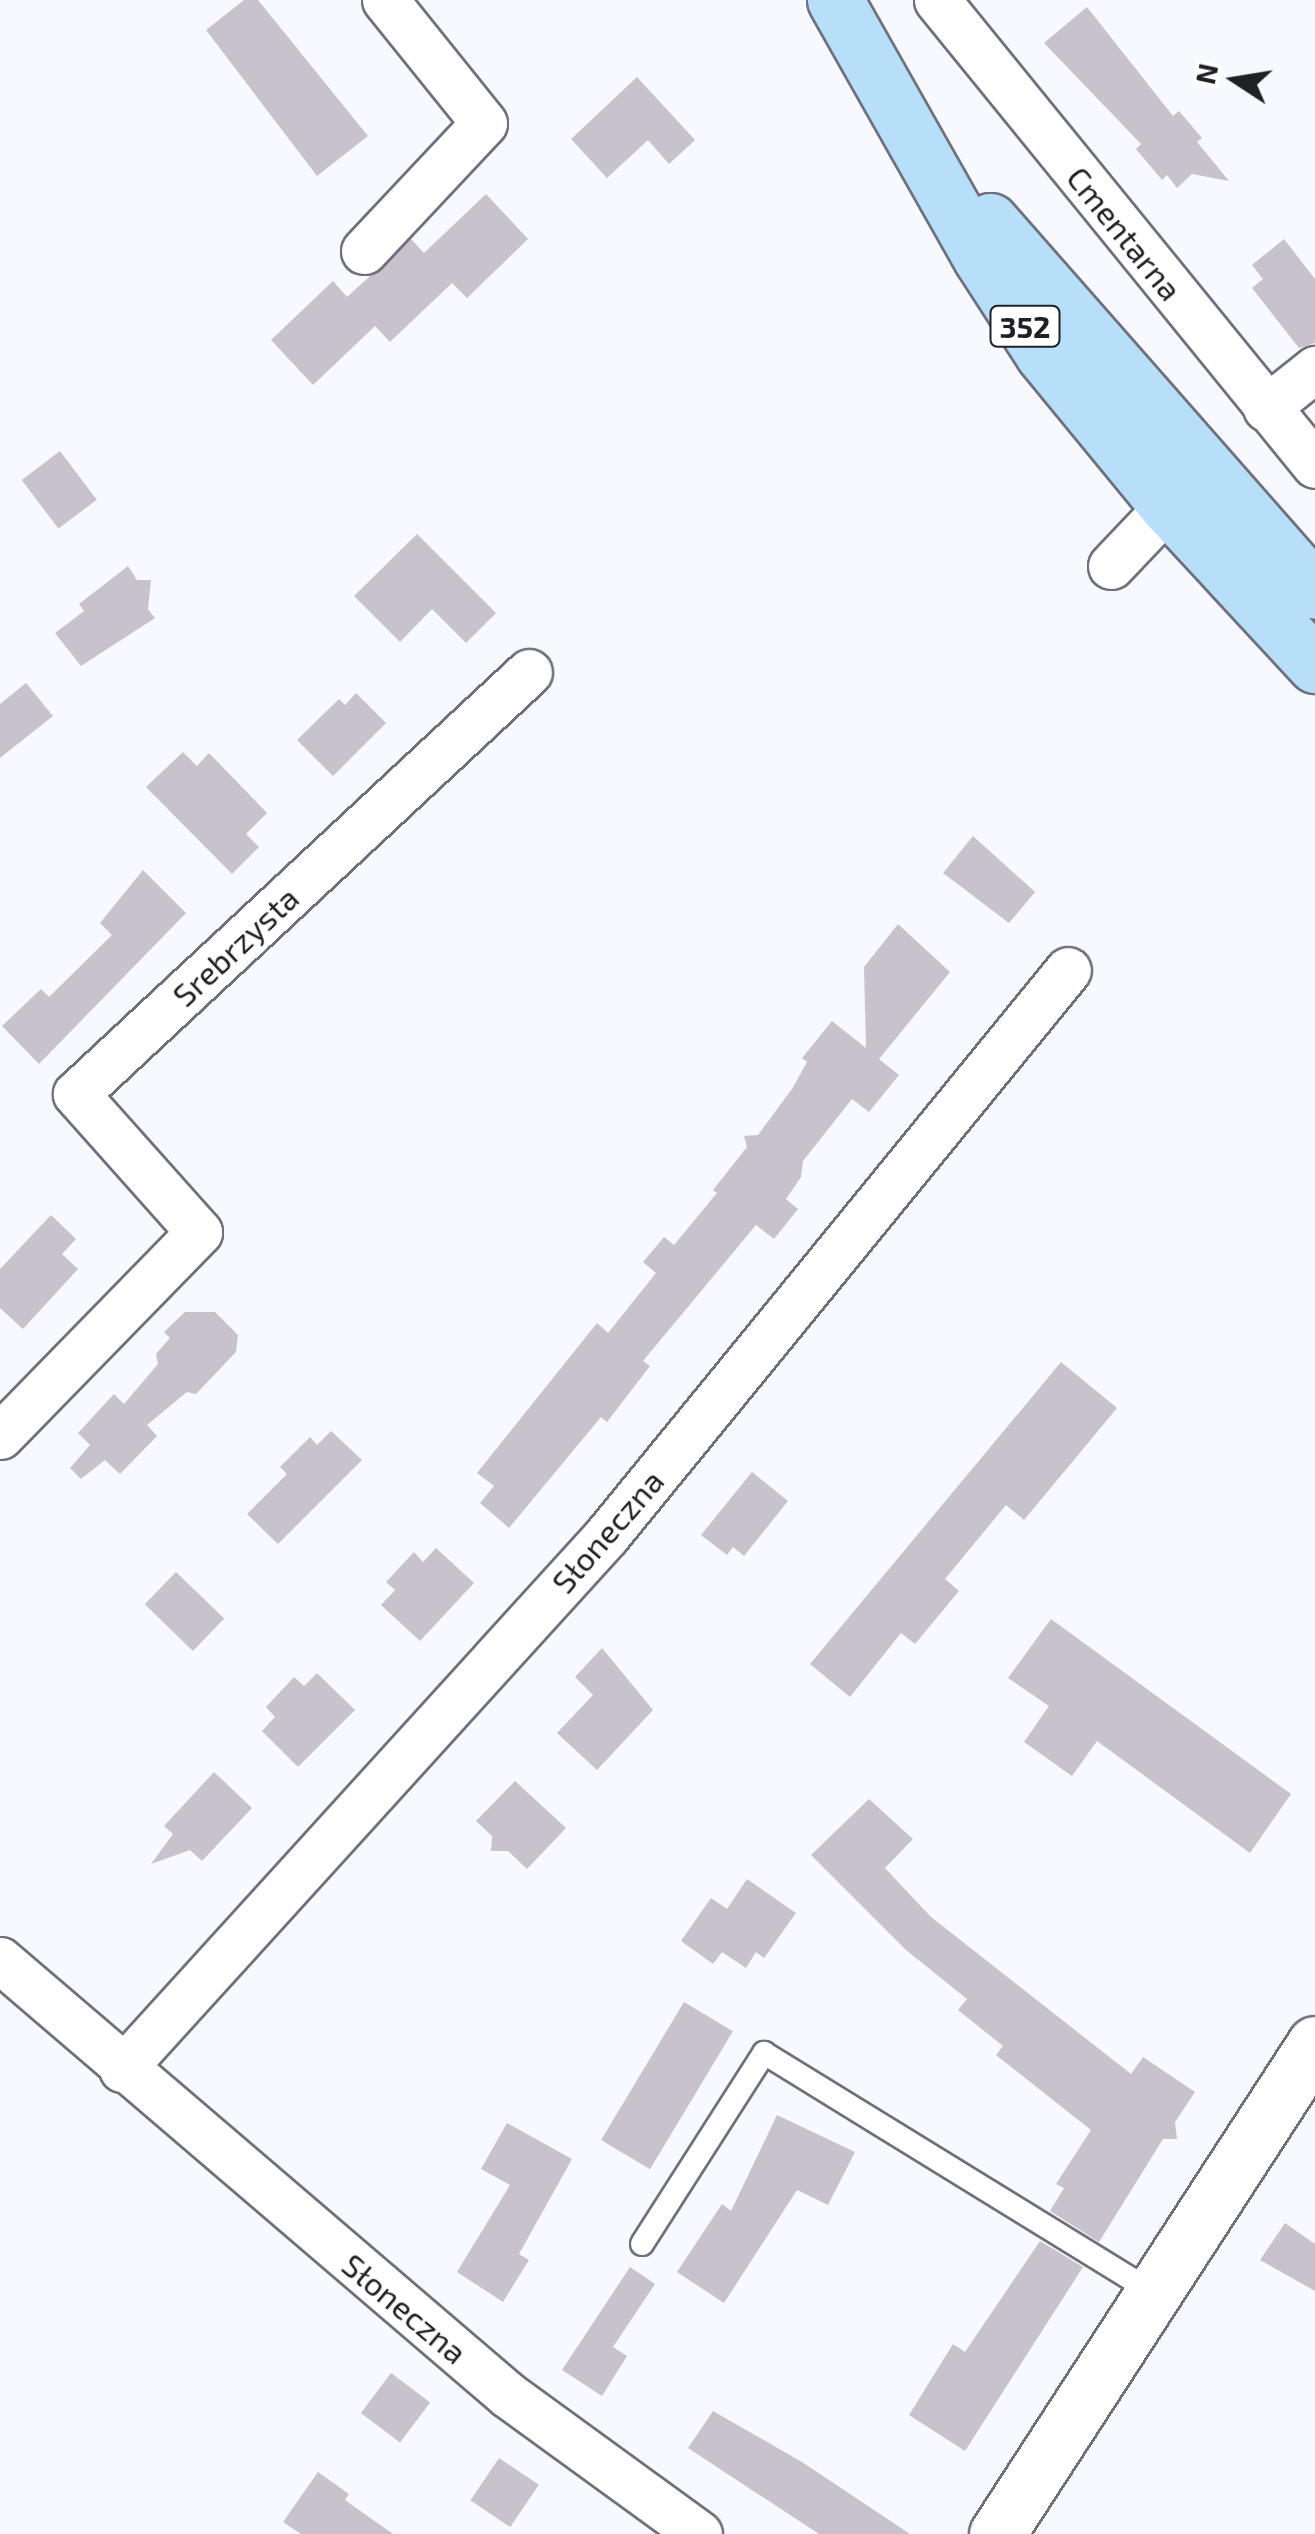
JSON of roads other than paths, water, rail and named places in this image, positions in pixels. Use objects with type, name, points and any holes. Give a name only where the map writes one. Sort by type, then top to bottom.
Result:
[{"type":"main road","name":"352","points":[[835,0],[981,258],[1044,354],[1168,506],[1315,664]]},
{"type":"main road","name":"352","points":[[910,128],[1315,590]]},
{"type":"street","points":[[364,251],[484,124],[386,0]]},
{"type":"street","name":"Cmentarna","points":[[937,0],[1315,464]]},
{"type":"street","points":[[1266,408],[1315,369]]},
{"type":"street","points":[[1112,566],[1168,506],[1182,471],[1179,439]]},
{"type":"street","points":[[1168,506],[1204,500],[1246,514]]},
{"type":"street","name":"Srebrzysta","points":[[0,1436],[199,1232],[76,1094],[529,672]]},
{"type":"street","name":"Słoneczna","points":[[122,2069],[607,1535],[1068,970]]},
{"type":"street","name":"Słoneczna","points":[[0,1960],[122,2069],[508,2395],[698,2534]]},
{"type":"street","points":[[997,2534],[1315,2044]]},
{"type":"lane","points":[[642,2244],[764,2053],[1155,2294]]}]
